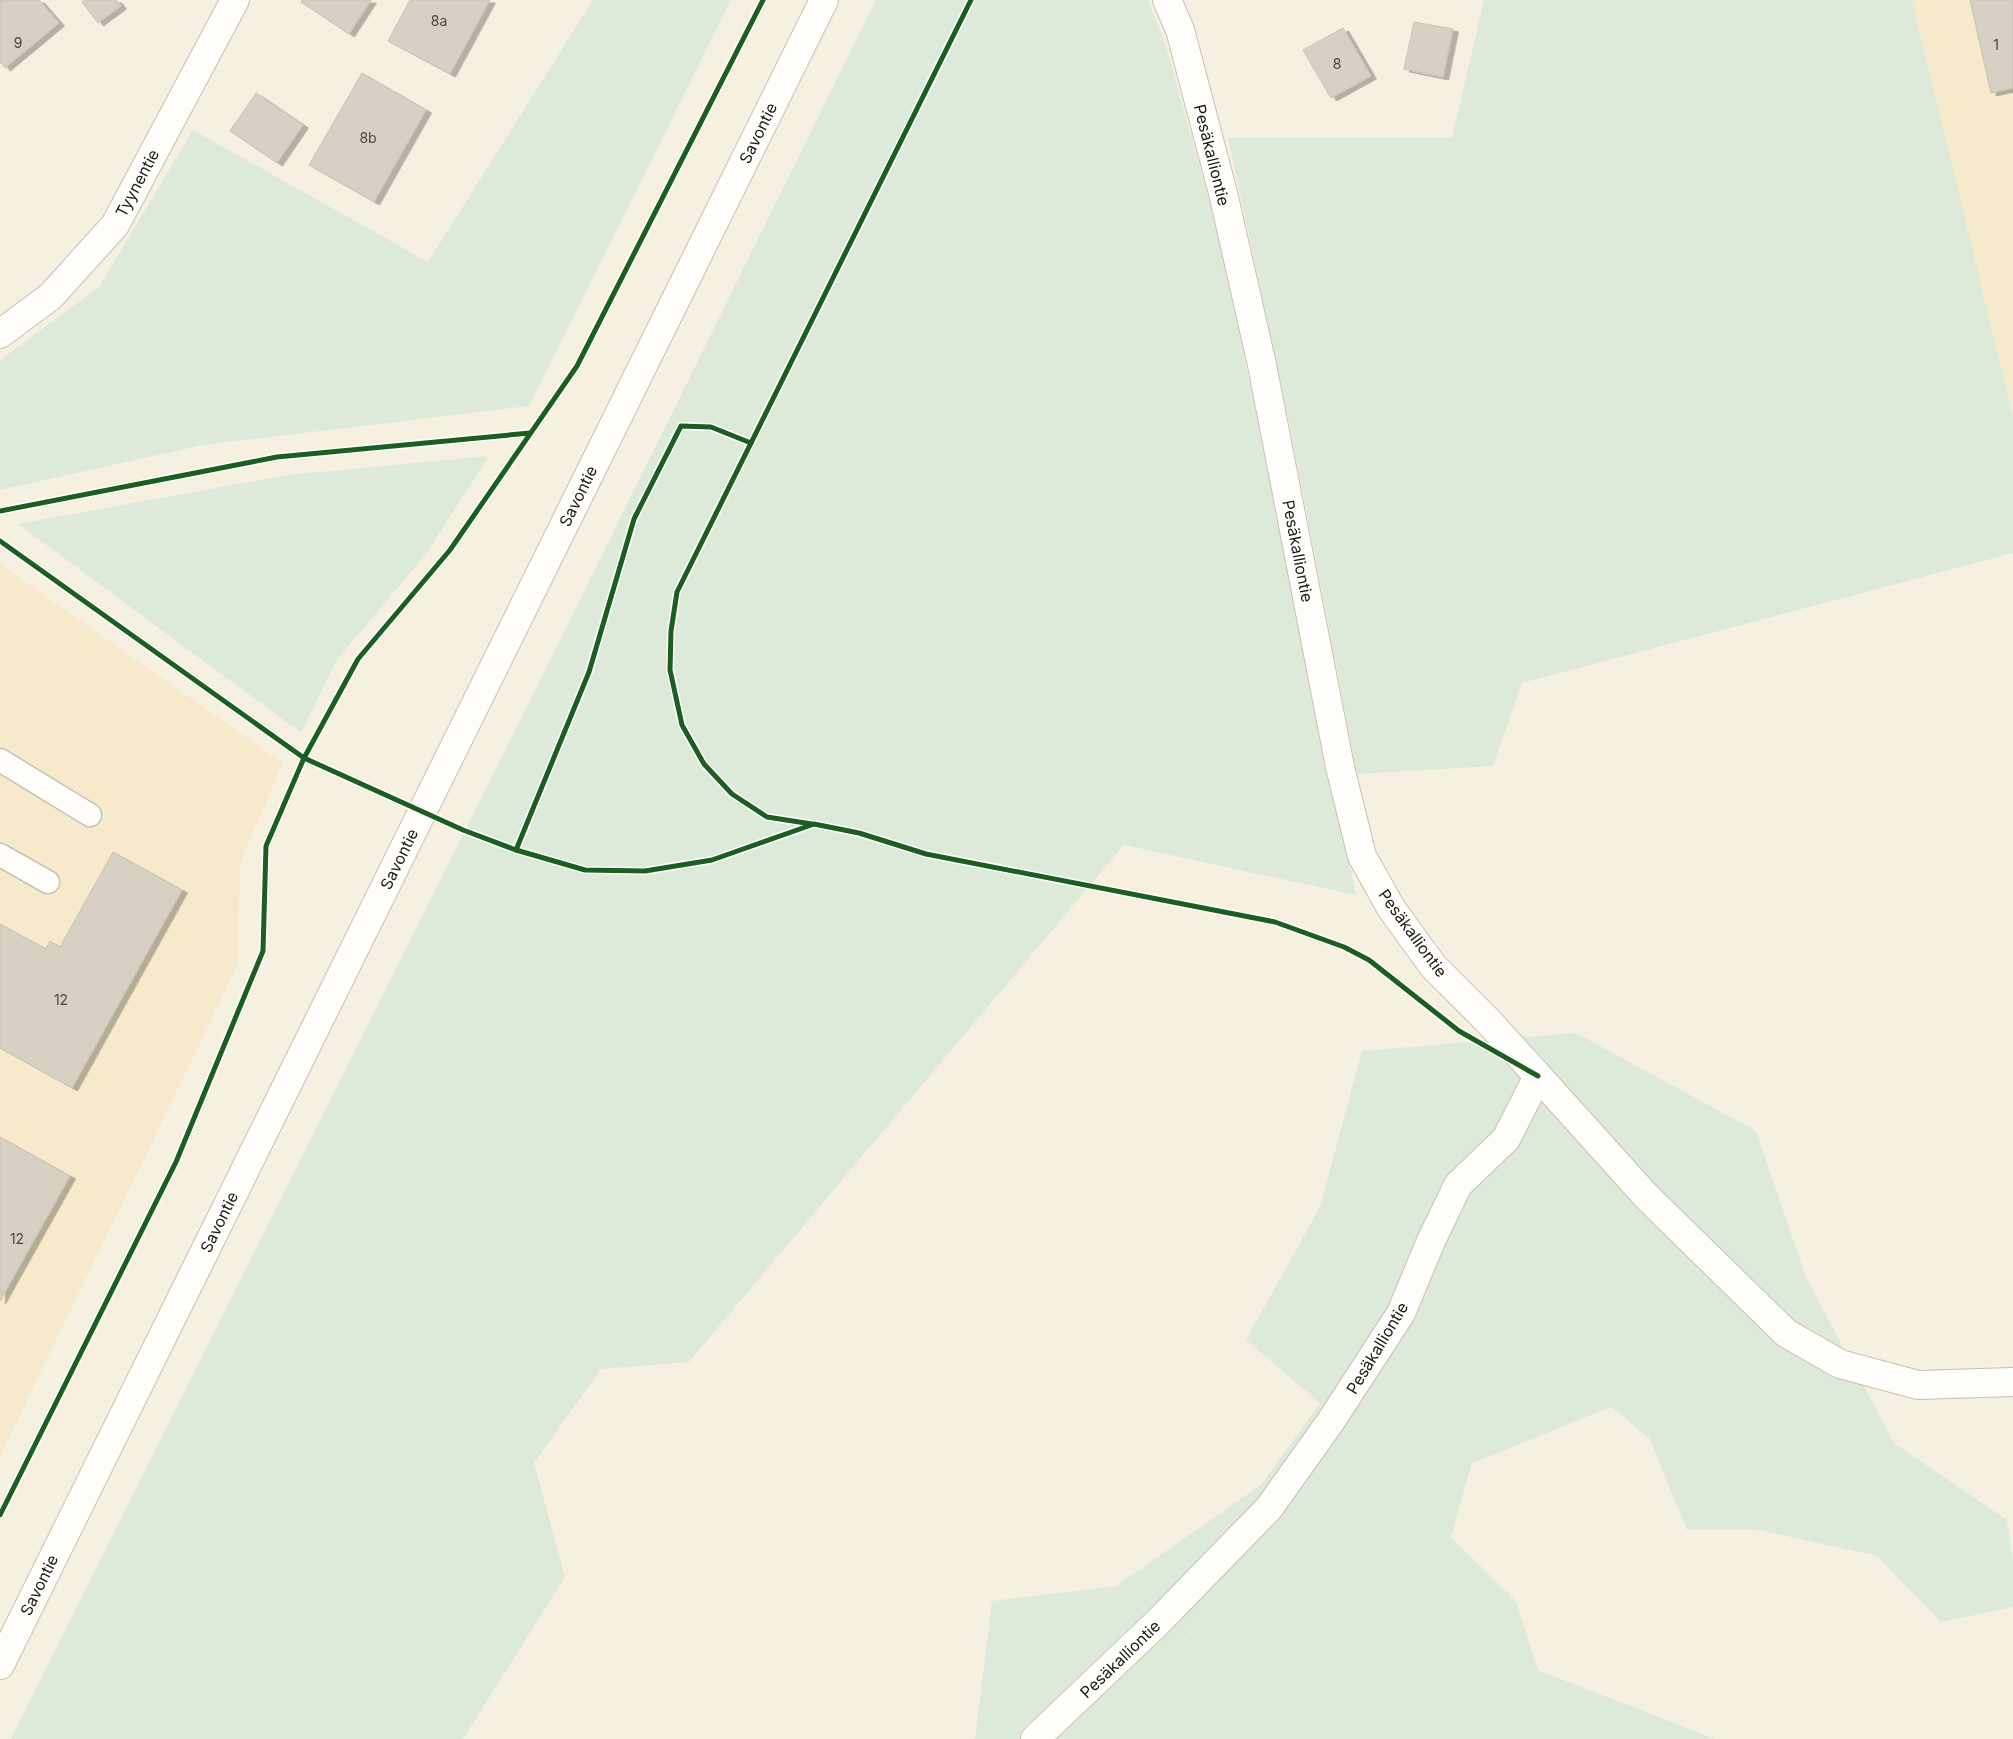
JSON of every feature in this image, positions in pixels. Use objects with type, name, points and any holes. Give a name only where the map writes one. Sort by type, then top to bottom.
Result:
[{"type":"street","name":"Tyynentie","points":[[0,334],[51,296],[115,225],[235,0]]},
{"type":"street","name":"Savontie","points":[[0,1665],[824,0]]},
{"type":"street","name":"Pesäkalliontie","points":[[1035,1739],[1158,1622],[1269,1508],[1332,1421],[1401,1313],[1431,1240],[1458,1185],[1506,1139],[1538,1076],[1489,1022],[1433,966],[1391,908],[1362,856],[1340,767],[1264,375],[1223,193],[1180,30],[1167,0]]},
{"type":"street","points":[[1538,1076],[1647,1197],[1786,1333],[1840,1364],[1918,1385],[2013,1382]]},
{"type":"lane","points":[[0,760],[90,815]]},
{"type":"lane","points":[[0,856],[48,882]]},
{"type":"shaded area","points":[[1912,0],[2013,0],[2013,416],[1943,131]]},
{"type":"shaded area","points":[[0,564],[283,763],[240,863],[238,965],[0,1456]]},
{"type":"green space","points":[[593,0],[731,0],[529,406],[203,445],[0,490],[0,360],[99,287],[193,130],[428,262]]},
{"type":"green space","points":[[876,0],[1148,0],[1166,46],[1219,235],[1356,895],[1124,845],[689,1362],[601,1369],[534,1463],[565,1577],[463,1739],[11,1739],[524,713]]},
{"type":"green space","points":[[1484,0],[1912,0],[2013,416],[2013,553],[1522,683],[1493,766],[1357,774],[1291,432],[1228,138],[1452,138]]},
{"type":"green space","points":[[489,456],[426,554],[336,661],[301,733],[18,524],[288,475]]},
{"type":"green space","points":[[1576,1033],[1756,1131],[1806,1277],[1894,1443],[2007,1520],[2013,1560],[2013,1607],[1941,1622],[1877,1556],[1758,1530],[1687,1530],[1650,1439],[1611,1407],[1472,1463],[1451,1537],[1516,1601],[1538,1670],[1715,1739],[975,1739],[992,1601],[1116,1586],[1261,1485],[1320,1403],[1246,1340],[1320,1207],[1362,1051]],"holes":[[[1260,1560],[1180,1644],[1180,1643]]]},
{"type":"building","points":[[0,0],[39,0],[59,23],[5,68],[0,62]]},
{"type":"building","points":[[85,0],[116,0],[121,6],[98,23],[82,2]]},
{"type":"building","points":[[302,0],[371,0],[349,34],[301,2]]},
{"type":"building","points":[[410,0],[490,0],[450,74],[388,41]]},
{"type":"building","points":[[1970,0],[2013,0],[2013,88],[1991,93]]},
{"type":"building","points":[[1414,22],[1453,29],[1443,77],[1404,69]]},
{"type":"building","points":[[1343,28],[1371,76],[1331,98],[1303,50]]},
{"type":"building","points":[[362,73],[426,110],[374,202],[309,165]]},
{"type":"building","points":[[256,93],[303,125],[277,163],[230,131]]},
{"type":"building","points":[[113,852],[182,890],[72,1088],[0,1048],[0,924],[46,949],[50,941],[60,947]]},
{"type":"building","points":[[0,1137],[70,1176],[0,1301]]},
{"type":"cycle path","points":[[0,1515],[176,1162],[263,951],[266,846],[304,758],[358,659],[450,550],[577,366],[763,0]]},
{"type":"cycle path","points":[[812,824],[767,817],[732,794],[704,764],[682,725],[670,670],[671,631],[677,592],[971,0]]},
{"type":"cycle path","points":[[516,850],[589,672],[634,519],[681,426],[711,427],[751,443]]},
{"type":"cycle path","points":[[0,511],[277,457],[530,433]]},
{"type":"cycle path","points":[[0,541],[304,758],[463,830],[516,850],[585,870],[645,871],[712,860],[814,824],[859,833],[926,854],[1275,922],[1344,947],[1369,960],[1459,1031],[1538,1076]]}]
